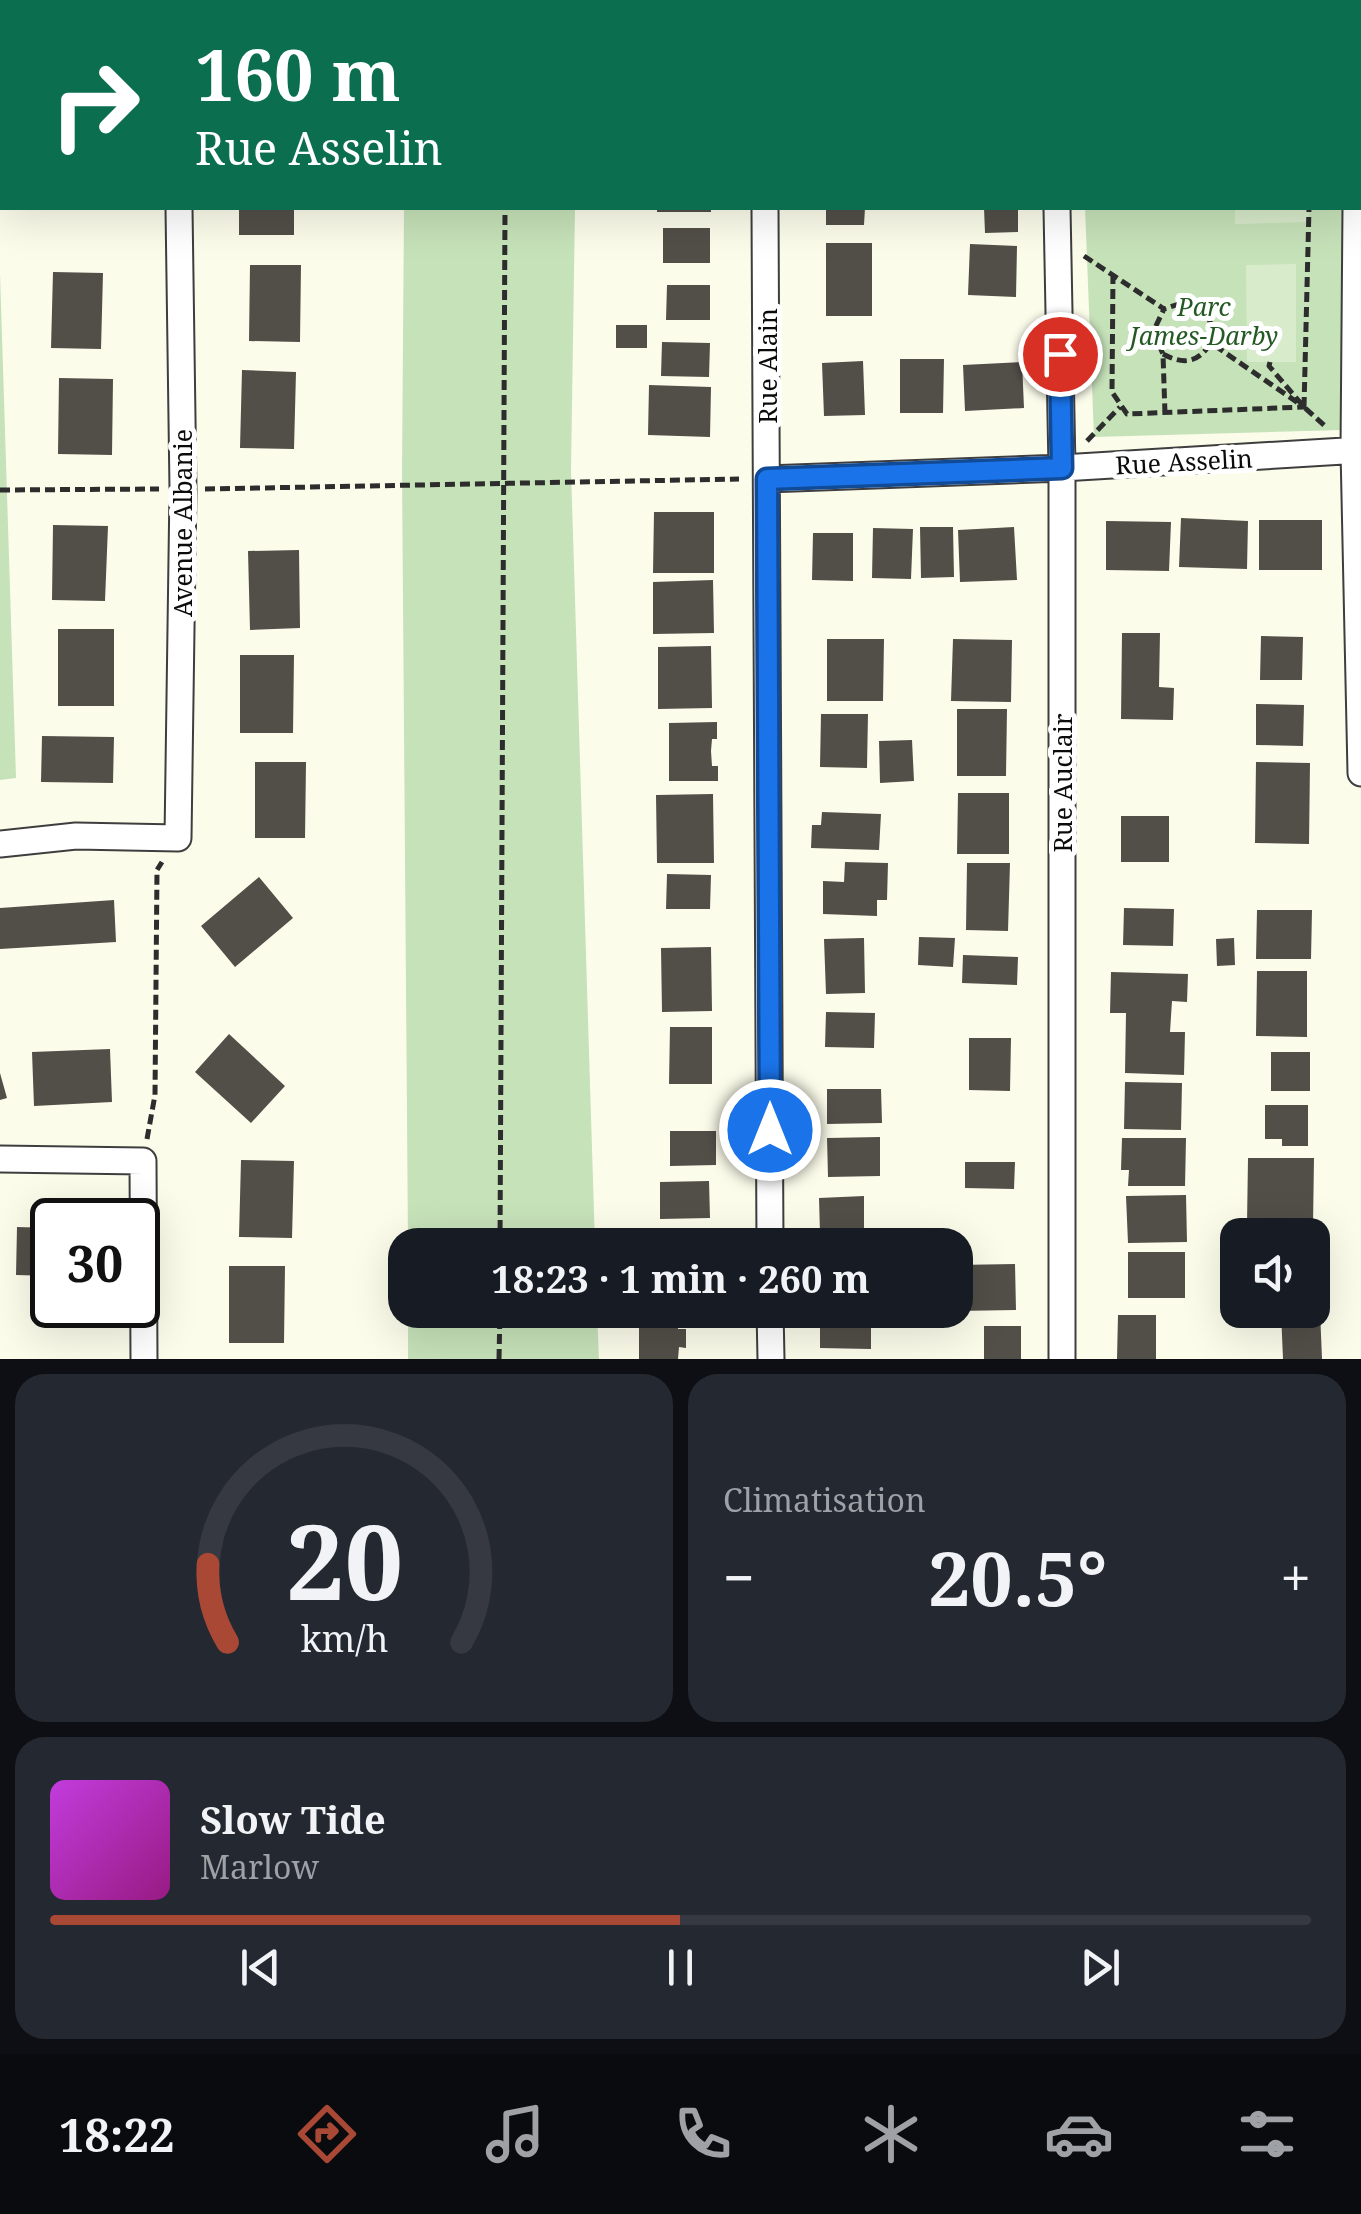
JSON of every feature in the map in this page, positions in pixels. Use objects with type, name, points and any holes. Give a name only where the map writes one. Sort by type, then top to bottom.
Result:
[{"type":"street","name":"Avenue Albanie","points":[[178,838],[184,489],[179,210]]},
{"type":"street","name":"Rue Alain","points":[[766,210],[770,1228]]},
{"type":"street","name":"Rue Auclair","points":[[1056,210],[1062,468],[1062,1359]]},
{"type":"street","points":[[1356,210],[1361,773]]},
{"type":"street","name":"Rue Asselin","points":[[767,479],[1062,468],[1358,450]]},
{"type":"street","points":[[0,844],[76,836],[178,838]]},
{"type":"street","points":[[0,1159],[143,1161],[144,1359]]},
{"type":"street","points":[[770,1328],[771,1359]]},
{"type":"path","points":[[500,1228],[505,210]]},
{"type":"path","points":[[1304,407],[1309,210]]},
{"type":"path","points":[[1056,239],[1164,309]]},
{"type":"path","points":[[1113,274],[1112,392],[1127,414],[1304,407]]},
{"type":"path","points":[[1163,354],[1177,362],[1196,360],[1211,342],[1214,326],[1206,312],[1188,301],[1164,309],[1153,332],[1163,354],[1165,414]]},
{"type":"path","points":[[1211,342],[1304,407]]},
{"type":"path","points":[[1270,362],[1269,366],[1304,407]]},
{"type":"path","points":[[0,490],[767,479]]},
{"type":"path","points":[[143,1161],[155,1095],[157,870],[178,838]]},
{"type":"path","points":[[499,1359],[500,1328]]},
{"type":"green space","points":[[404,210],[575,210],[571,470],[594,1228],[408,1228]]},
{"type":"green space","name":"Parc James-Darby","points":[[1085,210],[1343,210],[1342,430],[1094,437]]},
{"type":"green space","points":[[1235,210],[1309,210],[1309,222],[1235,224]]},
{"type":"green space","points":[[1296,264],[1296,362],[1247,362],[1246,265]]},
{"type":"green space","points":[[0,273],[16,778],[0,780]]},
{"type":"green space","points":[[408,1328],[598,1328],[599,1359],[408,1359]]},
{"type":"building","points":[[239,210],[294,210],[294,235],[239,235]]},
{"type":"building","points":[[657,210],[711,210],[711,212]]},
{"type":"building","points":[[826,210],[865,210],[864,225],[826,225]]},
{"type":"building","points":[[984,210],[1018,210],[1018,232],[985,233]]},
{"type":"building","points":[[663,228],[710,228],[710,263],[663,263]]},
{"type":"building","points":[[826,243],[872,243],[872,316],[826,316]]},
{"type":"building","points":[[970,244],[1017,246],[1016,297],[968,295]]},
{"type":"building","points":[[250,265],[301,265],[300,342],[249,341]]},
{"type":"building","points":[[53,272],[103,273],[101,349],[51,348]]},
{"type":"building","points":[[667,285],[710,285],[710,320],[666,320]]},
{"type":"building","points":[[616,325],[647,325],[647,348],[616,348]]},
{"type":"building","points":[[662,342],[710,343],[709,377],[661,376]]},
{"type":"building","points":[[900,359],[944,359],[943,413],[900,413]]},
{"type":"building","points":[[863,361],[865,415],[824,416],[822,363]]},
{"type":"building","points":[[1022,362],[1024,408],[965,411],[963,365]]},
{"type":"building","points":[[242,370],[296,372],[294,449],[240,448]]},
{"type":"building","points":[[59,378],[113,379],[112,455],[58,454]]},
{"type":"building","points":[[649,385],[711,387],[710,437],[648,435]]},
{"type":"building","points":[[654,512],[714,512],[714,573],[653,573]]},
{"type":"building","points":[[1181,518],[1248,521],[1247,569],[1179,567]]},
{"type":"building","points":[[1259,520],[1322,520],[1322,570],[1259,570]]},
{"type":"building","points":[[1106,521],[1171,522],[1169,571],[1106,570]]},
{"type":"building","points":[[53,525],[108,526],[105,601],[52,600]]},
{"type":"building","points":[[920,527],[953,527],[954,577],[921,578]]},
{"type":"building","points":[[1014,527],[1017,580],[960,582],[958,530]]},
{"type":"building","points":[[873,528],[913,529],[911,579],[872,578]]},
{"type":"building","points":[[813,533],[853,533],[853,581],[812,580]]},
{"type":"building","points":[[299,550],[300,628],[250,630],[248,551]]},
{"type":"building","points":[[713,580],[714,633],[653,634],[653,582]]},
{"type":"building","points":[[58,629],[114,629],[114,706],[58,706]]},
{"type":"building","points":[[1122,633],[1160,633],[1159,687],[1174,688],[1173,720],[1121,719]]},
{"type":"building","points":[[1261,636],[1303,637],[1302,680],[1260,680]]},
{"type":"building","points":[[827,639],[884,639],[883,701],[827,701]]},
{"type":"building","points":[[953,639],[1012,640],[1011,702],[951,701]]},
{"type":"building","points":[[711,646],[712,708],[658,709],[658,647]]},
{"type":"building","points":[[240,655],[294,655],[293,733],[240,733]]},
{"type":"building","points":[[1256,704],[1304,705],[1303,746],[1256,745]]},
{"type":"building","points":[[957,709],[1007,709],[1006,776],[957,776]]},
{"type":"building","points":[[821,714],[868,714],[867,768],[820,767]]},
{"type":"building","points":[[717,722],[717,739],[712,739],[711,751],[712,766],[718,766],[718,781],[669,781],[669,723]]},
{"type":"building","points":[[42,736],[114,737],[113,783],[41,782]]},
{"type":"building","points":[[912,740],[914,781],[880,783],[879,741]]},
{"type":"building","points":[[255,762],[306,762],[305,838],[255,838]]},
{"type":"building","points":[[1256,762],[1310,763],[1309,844],[1255,843]]},
{"type":"building","points":[[958,793],[1009,793],[1009,854],[957,854]]},
{"type":"building","points":[[713,794],[714,863],[657,863],[656,795]]},
{"type":"building","points":[[822,812],[881,814],[879,850],[811,848],[812,825],[821,825]]},
{"type":"building","points":[[1121,816],[1169,816],[1169,862],[1121,862]]},
{"type":"building","points":[[845,862],[888,863],[887,900],[877,900],[877,916],[823,914],[823,881],[844,882]]},
{"type":"building","points":[[967,863],[1010,863],[1008,931],[966,930]]},
{"type":"building","points":[[667,874],[711,875],[710,909],[666,909]]},
{"type":"building","points":[[259,877],[293,918],[235,967],[201,926]]},
{"type":"building","points":[[114,900],[116,942],[0,949],[0,908]]},
{"type":"building","points":[[1124,908],[1174,909],[1173,946],[1123,945]]},
{"type":"building","points":[[1257,910],[1312,910],[1311,959],[1256,959]]},
{"type":"building","points":[[919,937],[955,938],[953,967],[918,965]]},
{"type":"building","points":[[864,938],[865,993],[826,994],[824,939]]},
{"type":"building","points":[[1234,938],[1235,965],[1217,966],[1216,939]]},
{"type":"building","points":[[711,947],[712,1011],[662,1012],[661,948]]},
{"type":"building","points":[[963,955],[1018,957],[1017,985],[962,983]]},
{"type":"building","points":[[1257,971],[1307,971],[1307,1037],[1256,1036]]},
{"type":"building","points":[[1111,972],[1188,974],[1187,1002],[1172,1001],[1170,1032],[1185,1032],[1184,1075],[1125,1073],[1126,1013],[1110,1013]]},
{"type":"building","points":[[826,1012],[875,1013],[874,1048],[825,1047]]},
{"type":"building","points":[[670,1027],[712,1027],[712,1084],[669,1084]]},
{"type":"building","points":[[229,1034],[285,1086],[251,1123],[195,1072]]},
{"type":"building","points":[[969,1038],[1011,1038],[1010,1091],[969,1090]]},
{"type":"building","points":[[110,1049],[112,1102],[34,1106],[32,1052]]},
{"type":"building","points":[[1271,1052],[1310,1052],[1310,1091],[1271,1091]]},
{"type":"building","points":[[0,1073],[7,1098],[0,1100]]},
{"type":"building","points":[[1125,1082],[1182,1083],[1181,1130],[1124,1129]]},
{"type":"building","points":[[827,1089],[881,1089],[882,1123],[827,1124]]},
{"type":"building","points":[[1265,1105],[1308,1105],[1308,1146],[1282,1146],[1282,1139],[1265,1139]]},
{"type":"building","points":[[670,1131],[716,1131],[716,1165],[670,1166]]},
{"type":"building","points":[[880,1137],[880,1176],[828,1177],[827,1138]]},
{"type":"building","points":[[1122,1138],[1186,1138],[1185,1186],[1128,1186],[1129,1170],[1121,1170]]},
{"type":"building","points":[[1248,1158],[1314,1158],[1313,1218],[1247,1218]]},
{"type":"building","points":[[241,1160],[294,1161],[292,1238],[239,1237]]},
{"type":"building","points":[[965,1162],[1015,1162],[1014,1189],[965,1188]]},
{"type":"building","points":[[709,1181],[710,1218],[660,1219],[660,1182]]},
{"type":"building","points":[[1186,1195],[1187,1242],[1128,1243],[1126,1196]]},
{"type":"building","points":[[864,1196],[864,1228],[820,1228],[819,1198]]},
{"type":"building","points":[[17,1227],[30,1227],[30,1275],[16,1275]]},
{"type":"building","points":[[1128,1252],[1185,1252],[1185,1298],[1128,1298]]},
{"type":"building","points":[[1015,1264],[1016,1310],[973,1311],[973,1265]]},
{"type":"building","points":[[229,1266],[285,1266],[284,1343],[229,1343]]},
{"type":"building","points":[[1118,1315],[1156,1315],[1156,1359],[1117,1359]]},
{"type":"building","points":[[984,1326],[1021,1326],[1021,1359],[984,1359]]},
{"type":"building","points":[[639,1328],[686,1329],[686,1348],[679,1347],[678,1359],[639,1359]]},
{"type":"building","points":[[820,1328],[871,1328],[871,1349],[820,1348]]},
{"type":"building","points":[[1282,1328],[1321,1328],[1322,1359],[1283,1359]]},
{"type":"route","points":[[770,1130],[767,479],[1062,468],[1060,354]]}]
